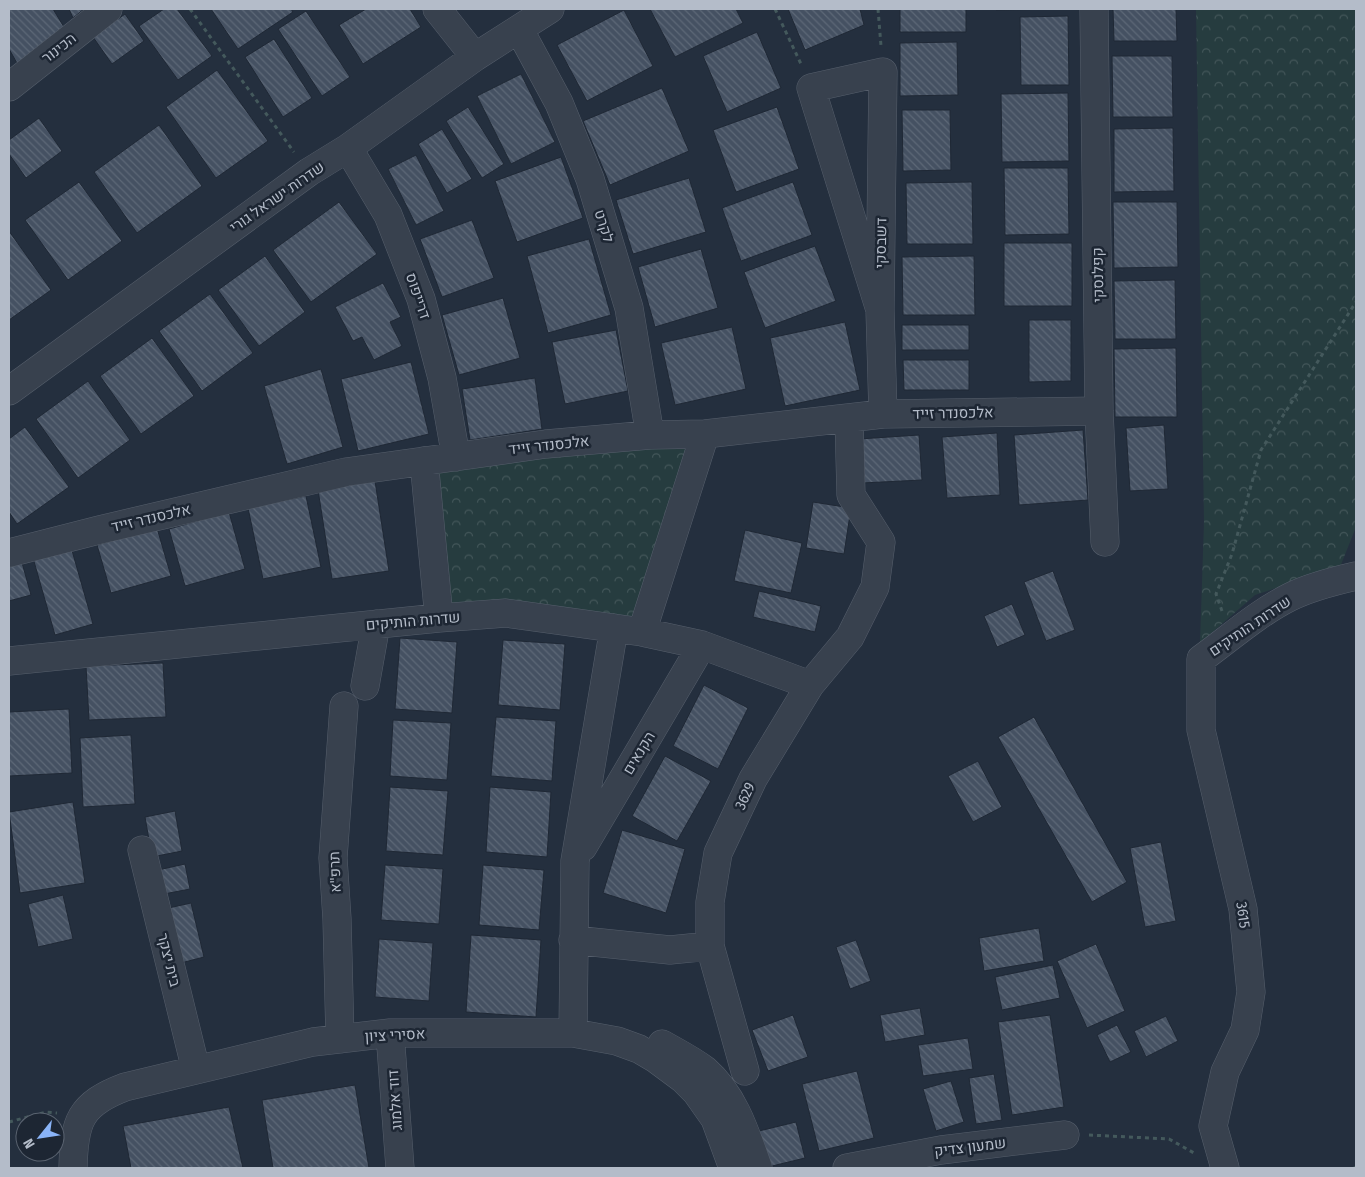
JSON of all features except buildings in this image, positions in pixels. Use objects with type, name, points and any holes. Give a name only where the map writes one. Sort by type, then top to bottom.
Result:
[{"type":"street","name":"הכינור","points":[[9,87],[108,9]]},
{"type":"street","points":[[437,9],[474,57]]},
{"type":"street","name":"שדרות ישראל גורי","points":[[9,391],[309,172],[348,148],[474,57],[550,9]]},
{"type":"street","name":"קפלנסקי","points":[[1094,9],[1100,411],[1105,542]]},
{"type":"street","name":"לקרט","points":[[518,30],[559,103],[590,179],[629,308],[650,435]]},
{"type":"street","points":[[880,310],[811,88],[883,72]]},
{"type":"street","name":"דשבסקי","points":[[883,72],[880,310],[883,414]]},
{"type":"street","name":"דרייפוס","points":[[348,148],[388,215],[421,300],[442,378],[456,456]]},
{"type":"street","name":"אלכסנדר זייד","points":[[9,553],[346,472],[546,444],[650,435],[705,434],[883,414],[1100,411]]},
{"type":"street","name":"3629","points":[[745,1071],[710,946],[710,902],[718,853],[753,779],[810,685],[850,637],[875,587],[881,542],[851,495],[849,418]]},
{"type":"street","points":[[642,632],[705,434]]},
{"type":"street","points":[[424,461],[439,618]]},
{"type":"street","name":"שדרות הותיקים","points":[[1201,659],[1290,597],[1356,576]]},
{"type":"street","name":"שדרות הותיקים","points":[[9,661],[376,624],[506,613],[642,632],[702,646],[810,685]]},
{"type":"street","points":[[365,686],[376,624]]},
{"type":"street","name":"הקנאים","points":[[573,1033],[575,862],[614,628]]},
{"type":"street","name":"הקנאים","points":[[575,862],[702,646]]},
{"type":"street","name":"3615","points":[[1201,659],[1201,730],[1243,909],[1251,992],[1245,1030],[1225,1072],[1213,1126],[1225,1168]]},
{"type":"street","name":"תרפ\"א","points":[[340,1039],[337,919],[333,858],[344,706]]},
{"type":"street","name":"בית יצקר","points":[[142,850],[196,1070]]},
{"type":"street","points":[[573,940],[670,950],[710,946]]},
{"type":"street","name":"אסירי ציון","points":[[81,1115],[92,1103],[107,1094],[125,1087],[313,1042],[390,1032],[573,1033],[617,1041],[639,1049],[683,1079],[696,1092],[715,1120],[733,1168]]},
{"type":"street","name":"דוד אלמוג","points":[[390,1032],[400,1168]]},
{"type":"street","points":[[617,1041],[636,1038],[662,1044],[705,1070],[722,1089],[736,1113],[745,1130],[758,1168]]},
{"type":"street","points":[[73,1168],[75,1143],[81,1115]]},
{"type":"street","name":"שמעון צדיק","points":[[847,1168],[941,1150],[1065,1135]]},
{"type":"path","points":[[190,9],[309,172]]},
{"type":"path","points":[[775,9],[811,88]]},
{"type":"path","points":[[878,9],[883,72]]},
{"type":"path","points":[[1231,637],[1216,594],[1232,554],[1261,450],[1356,302]]},
{"type":"path","points":[[9,1122],[46,1112],[81,1115]]},
{"type":"path","points":[[1065,1135],[1168,1139],[1199,1156]]},
{"type":"green space","points":[[1196,9],[1356,9],[1356,527],[1340,567],[1255,595],[1200,643],[1204,522]]},
{"type":"green space","points":[[692,439],[634,618],[448,609],[428,466]]}]
